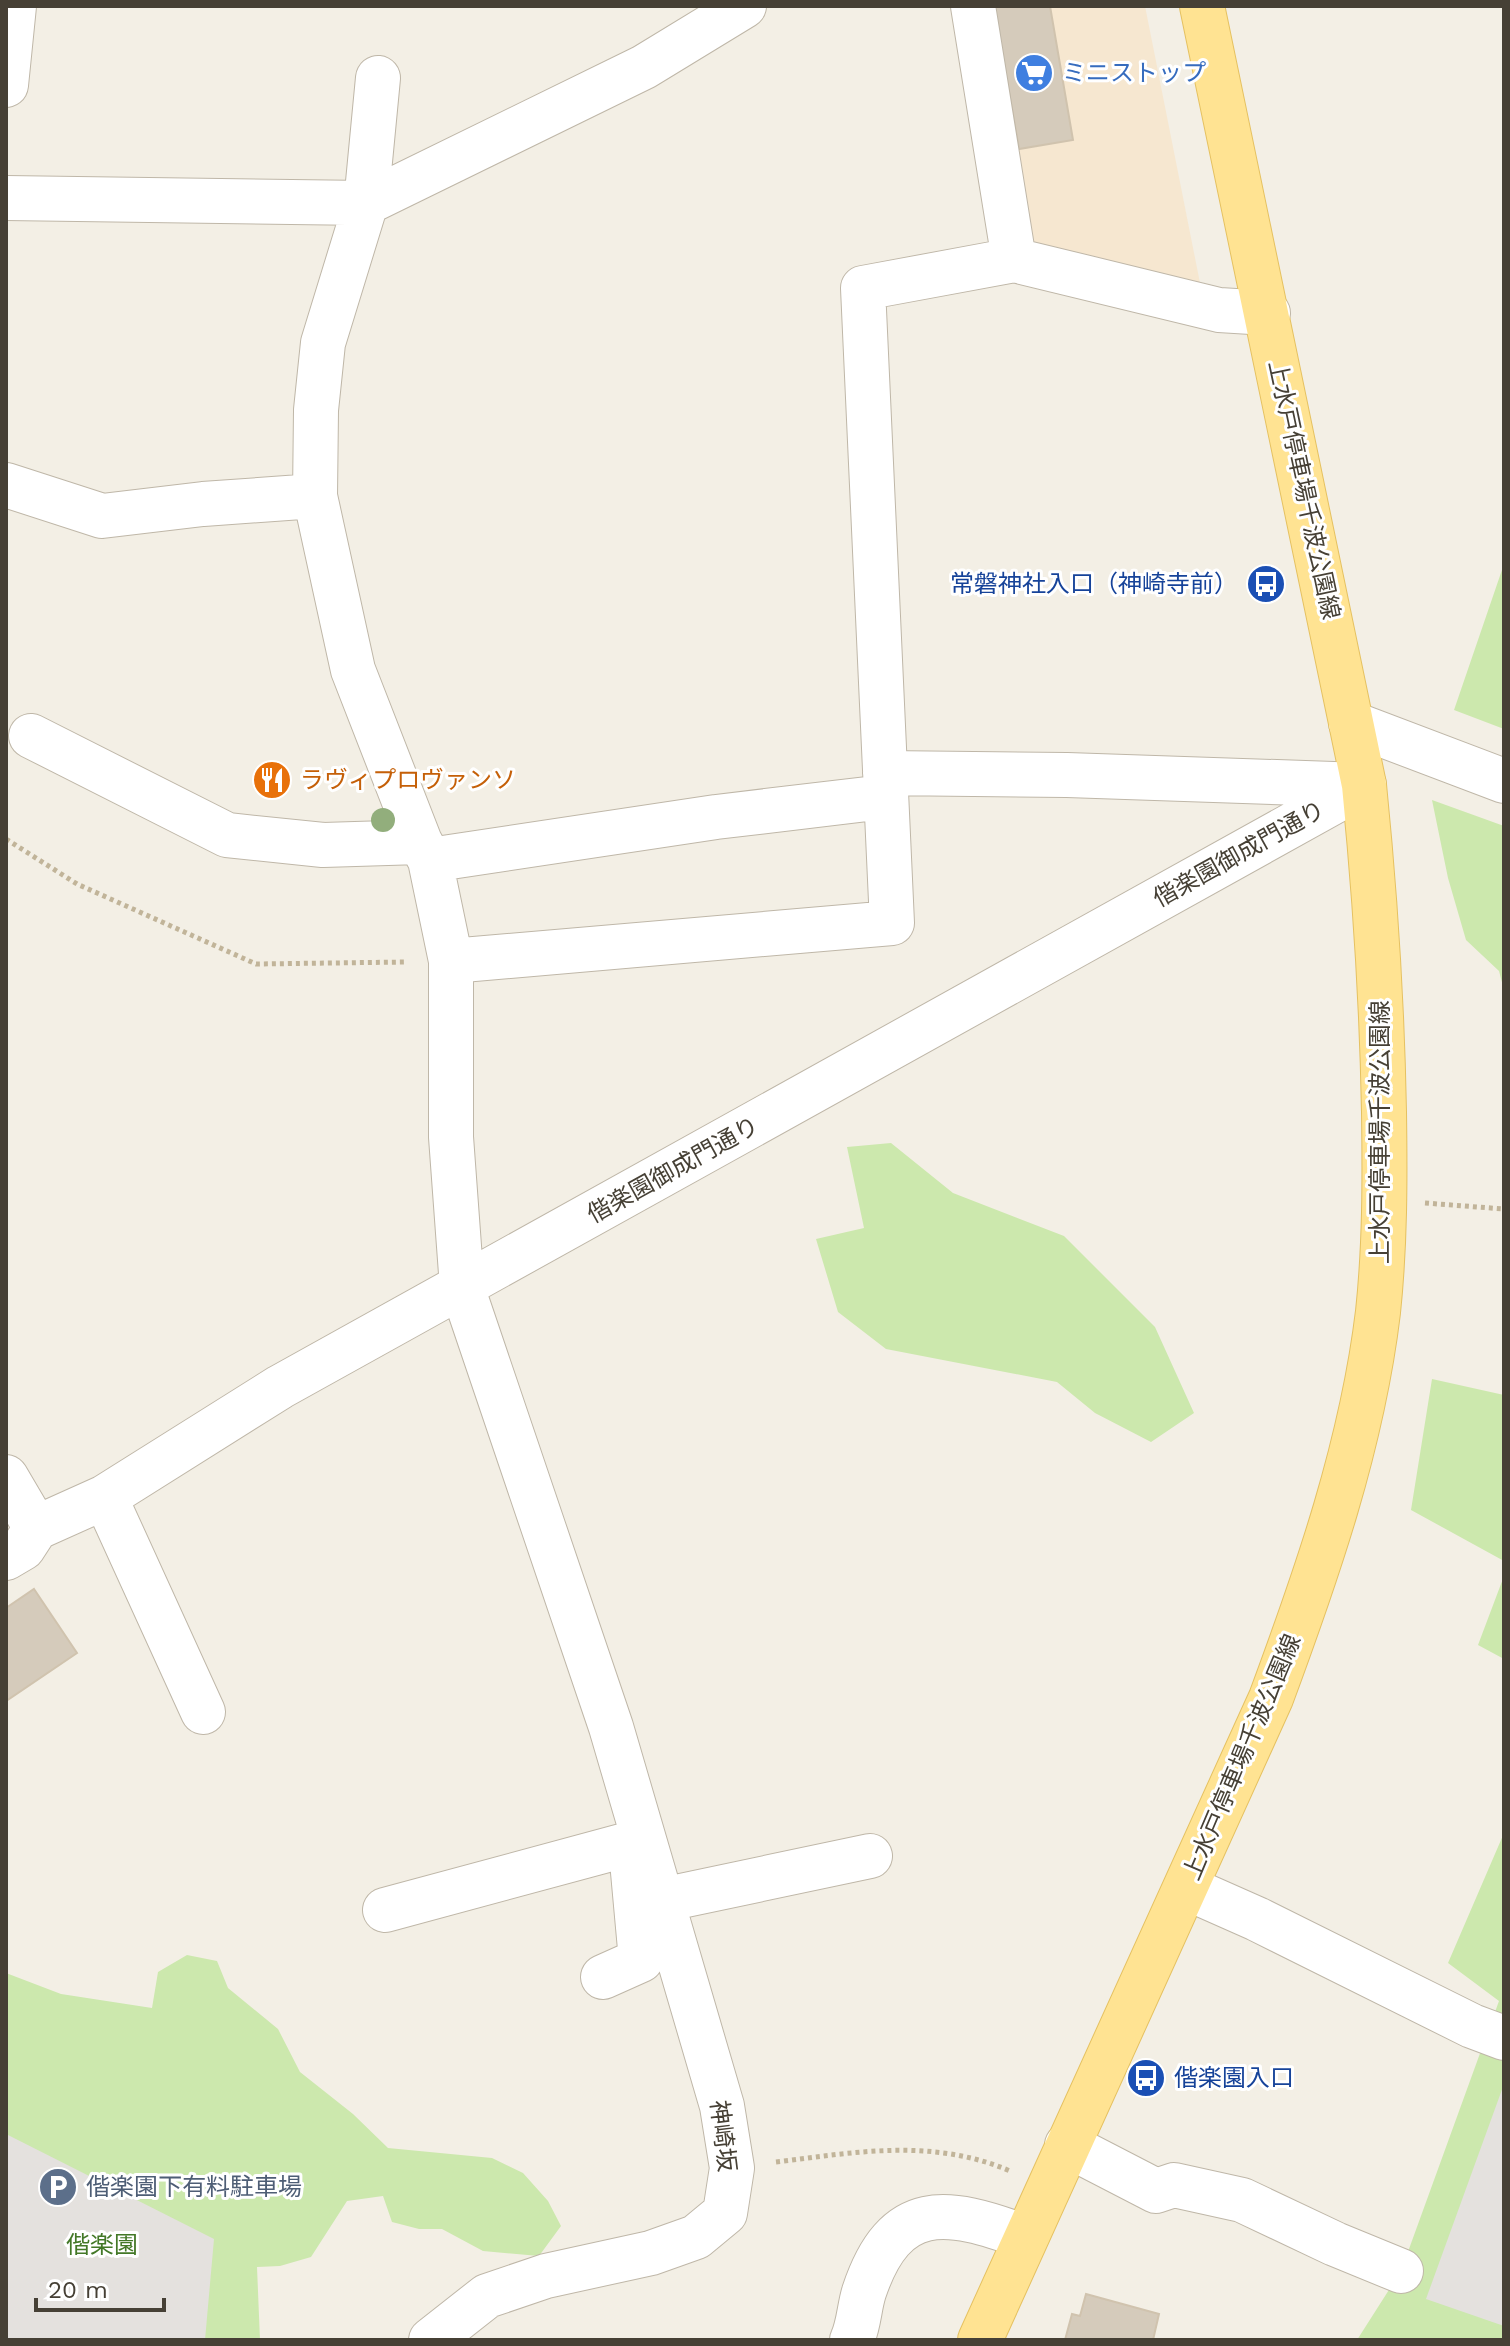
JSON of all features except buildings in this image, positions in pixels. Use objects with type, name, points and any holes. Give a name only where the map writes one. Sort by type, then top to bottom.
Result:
[{"type":"main road","name":"上水戸停車場千波公園線","points":[[980,2340],[1271,1698],[1326,1540],[1358,1420],[1378,1313],[1385,1201],[1376,915],[1364,785],[1202,6]]},
{"type":"street","points":[[6,85],[14,6]]},
{"type":"street","points":[[6,198],[366,203],[644,67],[744,6]]},
{"type":"street","points":[[973,6],[1014,260]]},
{"type":"street","points":[[378,78],[366,203],[323,343],[316,410],[315,496],[353,670],[425,851],[451,961],[451,1137],[462,1287],[611,1727],[637,1842],[641,1960],[603,1977]]},
{"type":"street","points":[[451,961],[892,923],[863,288],[1014,260],[1219,310],[1268,313]]},
{"type":"street","points":[[6,485],[102,516],[203,504],[315,496]]},
{"type":"street","points":[[1351,723],[1504,781]]},
{"type":"street","points":[[31,736],[227,835],[425,851],[716,817],[885,785],[1067,775],[1364,785]]},
{"type":"street","name":"偕楽園御成門通り","points":[[21,1520],[105,1497],[280,1387],[1364,785]]},
{"type":"street","points":[[6,1477],[21,1520],[23,1548],[6,1558]]},
{"type":"street","points":[[105,1497],[203,1712]]},
{"type":"street","points":[[385,1910],[637,1842]]},
{"type":"street","name":"神崎坂","points":[[431,2340],[487,2296],[546,2276],[651,2253],[696,2237],[725,2213],[732,2168],[722,2106],[662,1900],[637,1842]]},
{"type":"street","points":[[662,1900],[870,1856]]},
{"type":"street","points":[[1187,1888],[1257,1919],[1472,2026],[1504,2038]]},
{"type":"street","points":[[1067,2145],[1156,2191],[1174,2185],[1242,2200],[1401,2271]]},
{"type":"street","points":[[852,2340],[864,2293],[883,2249],[902,2227],[932,2216],[960,2218],[980,2221],[1025,2237]]},
{"type":"path","points":[[6,839],[77,884],[256,964],[451,961]]},
{"type":"path","points":[[1385,1201],[1504,1209]]},
{"type":"path","points":[[732,2168],[876,2149],[939,2151],[1002,2168],[1048,2188]]},
{"type":"shaded area","points":[[991,6],[1145,6],[1202,293],[1026,247]]},
{"type":"shaded area","points":[[1504,2084],[1504,2326],[1426,2299]]},
{"type":"shaded area","name":"偕楽園下有料駐車場","points":[[6,2134],[214,2239],[205,2340],[6,2340]]},
{"type":"green space","points":[[1504,564],[1504,729],[1454,710]]},
{"type":"green space","points":[[1432,800],[1504,826],[1504,990],[1499,971],[1466,940],[1448,878]]},
{"type":"green space","points":[[891,1143],[953,1193],[1064,1236],[1155,1327],[1194,1413],[1151,1442],[1095,1413],[1057,1382],[886,1349],[838,1312],[816,1239],[864,1228],[847,1147]]},
{"type":"green space","points":[[1432,1379],[1504,1395],[1504,1561],[1411,1510]]},
{"type":"green space","points":[[1504,1576],[1504,1659],[1478,1645]]},
{"type":"green space","points":[[1504,1833],[1504,2340],[1357,2340],[1401,2271],[1499,2001],[1448,1963]]},
{"type":"green space","name":"偕楽園","points":[[187,1955],[217,1961],[228,1988],[278,2029],[300,2072],[353,2114],[388,2148],[492,2158],[523,2173],[548,2201],[561,2226],[539,2256],[483,2251],[442,2229],[419,2229],[392,2222],[383,2196],[347,2201],[311,2257],[280,2266],[257,2267],[260,2340],[6,2340],[6,1973],[61,1994],[152,2008],[158,1972]]},
{"type":"place","name":"ミニストップ","points":[[1034,73]]},
{"type":"place","name":"常磐神社入口（神崎寺前）","points":[[1266,584]]},
{"type":"place","name":"ラヴィプロヴァンソ","points":[[272,780]]},
{"type":"place","name":"偕楽園入口","points":[[1146,2078]]},
{"type":"place","name":"偕楽園下有料駐車場","points":[[58,2187]]}]
